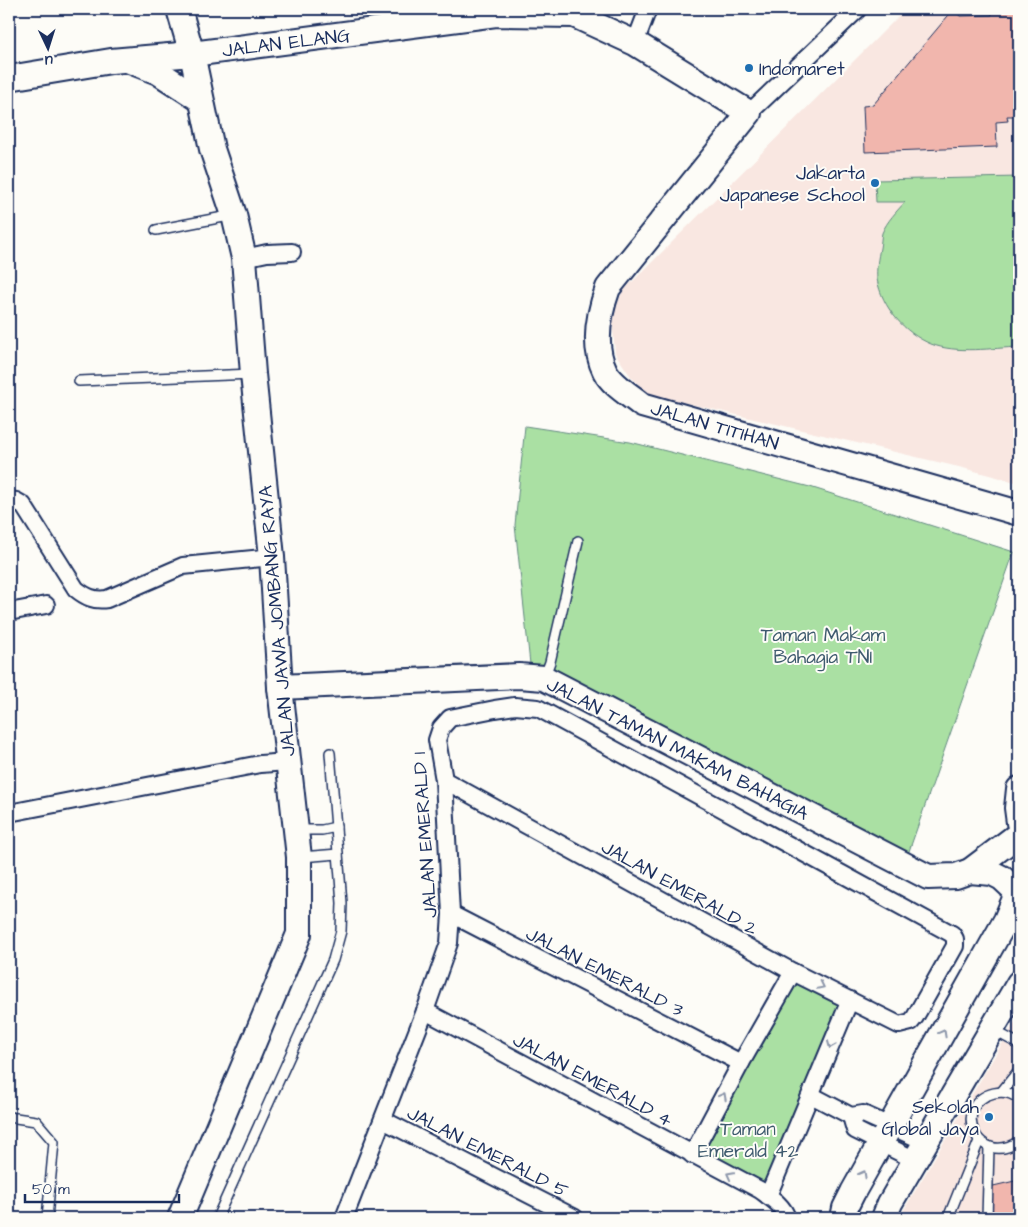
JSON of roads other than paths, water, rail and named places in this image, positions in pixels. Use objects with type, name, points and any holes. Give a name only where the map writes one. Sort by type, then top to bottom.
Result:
[{"type":"main road","name":"JALAN JAWA JOMBANG RAYA","points":[[179,9],[192,54],[212,149],[234,215],[244,258],[253,374],[272,557],[280,687],[299,857],[299,934],[180,1218]]},
{"type":"main road","name":"JALAN ELANG","points":[[9,78],[111,61],[192,54],[496,14],[574,12],[635,43],[749,113]]},
{"type":"main road","points":[[129,60],[158,72],[201,100]]},
{"type":"main road","name":"JALAN TITIHAN","points":[[749,113],[608,288],[601,308],[598,326],[599,349],[605,371],[622,390],[642,405],[1019,512]]},
{"type":"main road","name":"JALAN TAMAN MAKAM BAHAGIA","points":[[280,687],[519,676],[544,678],[928,877],[956,876],[970,871],[1019,834]]},
{"type":"main road","points":[[1019,789],[1016,808],[1019,823]]},
{"type":"main road","points":[[842,1218],[853,1192],[1006,920],[1019,892],[1002,878],[992,873],[970,871]]},
{"type":"main road","points":[[884,1218],[890,1203],[1019,983]]},
{"type":"street","points":[[635,43],[648,9]]},
{"type":"street","name":"JALAN TITIHAN","points":[[749,113],[858,9]]},
{"type":"street","points":[[244,258],[267,253],[292,252]]},
{"type":"street","points":[[9,500],[23,505],[76,589],[86,597],[99,601],[183,566],[272,557]]},
{"type":"street","points":[[9,612],[46,605]]},
{"type":"street","name":"JALAN EMERALD 1","points":[[344,1218],[425,1011],[449,943],[451,914],[444,780],[437,740],[441,728],[450,718],[515,706],[538,708],[952,934],[956,946],[950,958],[915,1017],[911,1022],[899,1025]]},
{"type":"street","points":[[9,813],[260,764],[288,762]]},
{"type":"street","name":"JALAN EMERALD 2","points":[[444,780],[793,972],[899,1025]]},
{"type":"street","name":"JALAN EMERALD 3","points":[[451,914],[741,1062]]},
{"type":"street","points":[[692,1155],[741,1062],[793,972]]},
{"type":"street","points":[[768,1196],[850,1000]]},
{"type":"street","name":"JALAN EMERALD 4","points":[[425,1011],[768,1196],[779,1204],[786,1213],[787,1218]]},
{"type":"street","points":[[811,1095],[851,1116],[855,1130],[886,1134],[920,1151]]},
{"type":"street","name":"JALAN EMERALD 5","points":[[383,1120],[575,1218]]},
{"type":"lane","points":[[156,230],[234,215]]},
{"type":"lane","points":[[79,381],[253,374]]},
{"type":"lane","points":[[544,678],[550,662],[578,541]]},
{"type":"lane","points":[[217,1218],[333,960],[341,931],[342,904],[330,753]]},
{"type":"lane","points":[[296,830],[322,830],[336,827]]},
{"type":"lane","points":[[299,857],[338,854]]},
{"type":"lane","points":[[992,1029],[1019,1044]]},
{"type":"lane","points":[[1019,1070],[1002,1091],[985,1095],[973,1108],[971,1125],[979,1141],[989,1147],[1001,1149],[1012,1146],[1019,1141]]},
{"type":"lane","points":[[1002,1091],[1019,1099]]},
{"type":"lane","points":[[9,1117],[36,1121],[54,1142],[47,1218]]},
{"type":"lane","points":[[948,1218],[979,1141]]},
{"type":"lane","points":[[987,1218],[989,1147]]},
{"type":"place","name":"Indomaret","points":[[749,68]]},
{"type":"place","name":"Jakarta Japanese School","points":[[875,183]]},
{"type":"place","name":"Sekolah Global Jaya","points":[[989,1117]]},
{"type":"park label","name":"Taman Makam Bahagia TNI","points":[[823,645]]},
{"type":"park label","name":"Taman Emerald 42","points":[[748,1139]]}]
